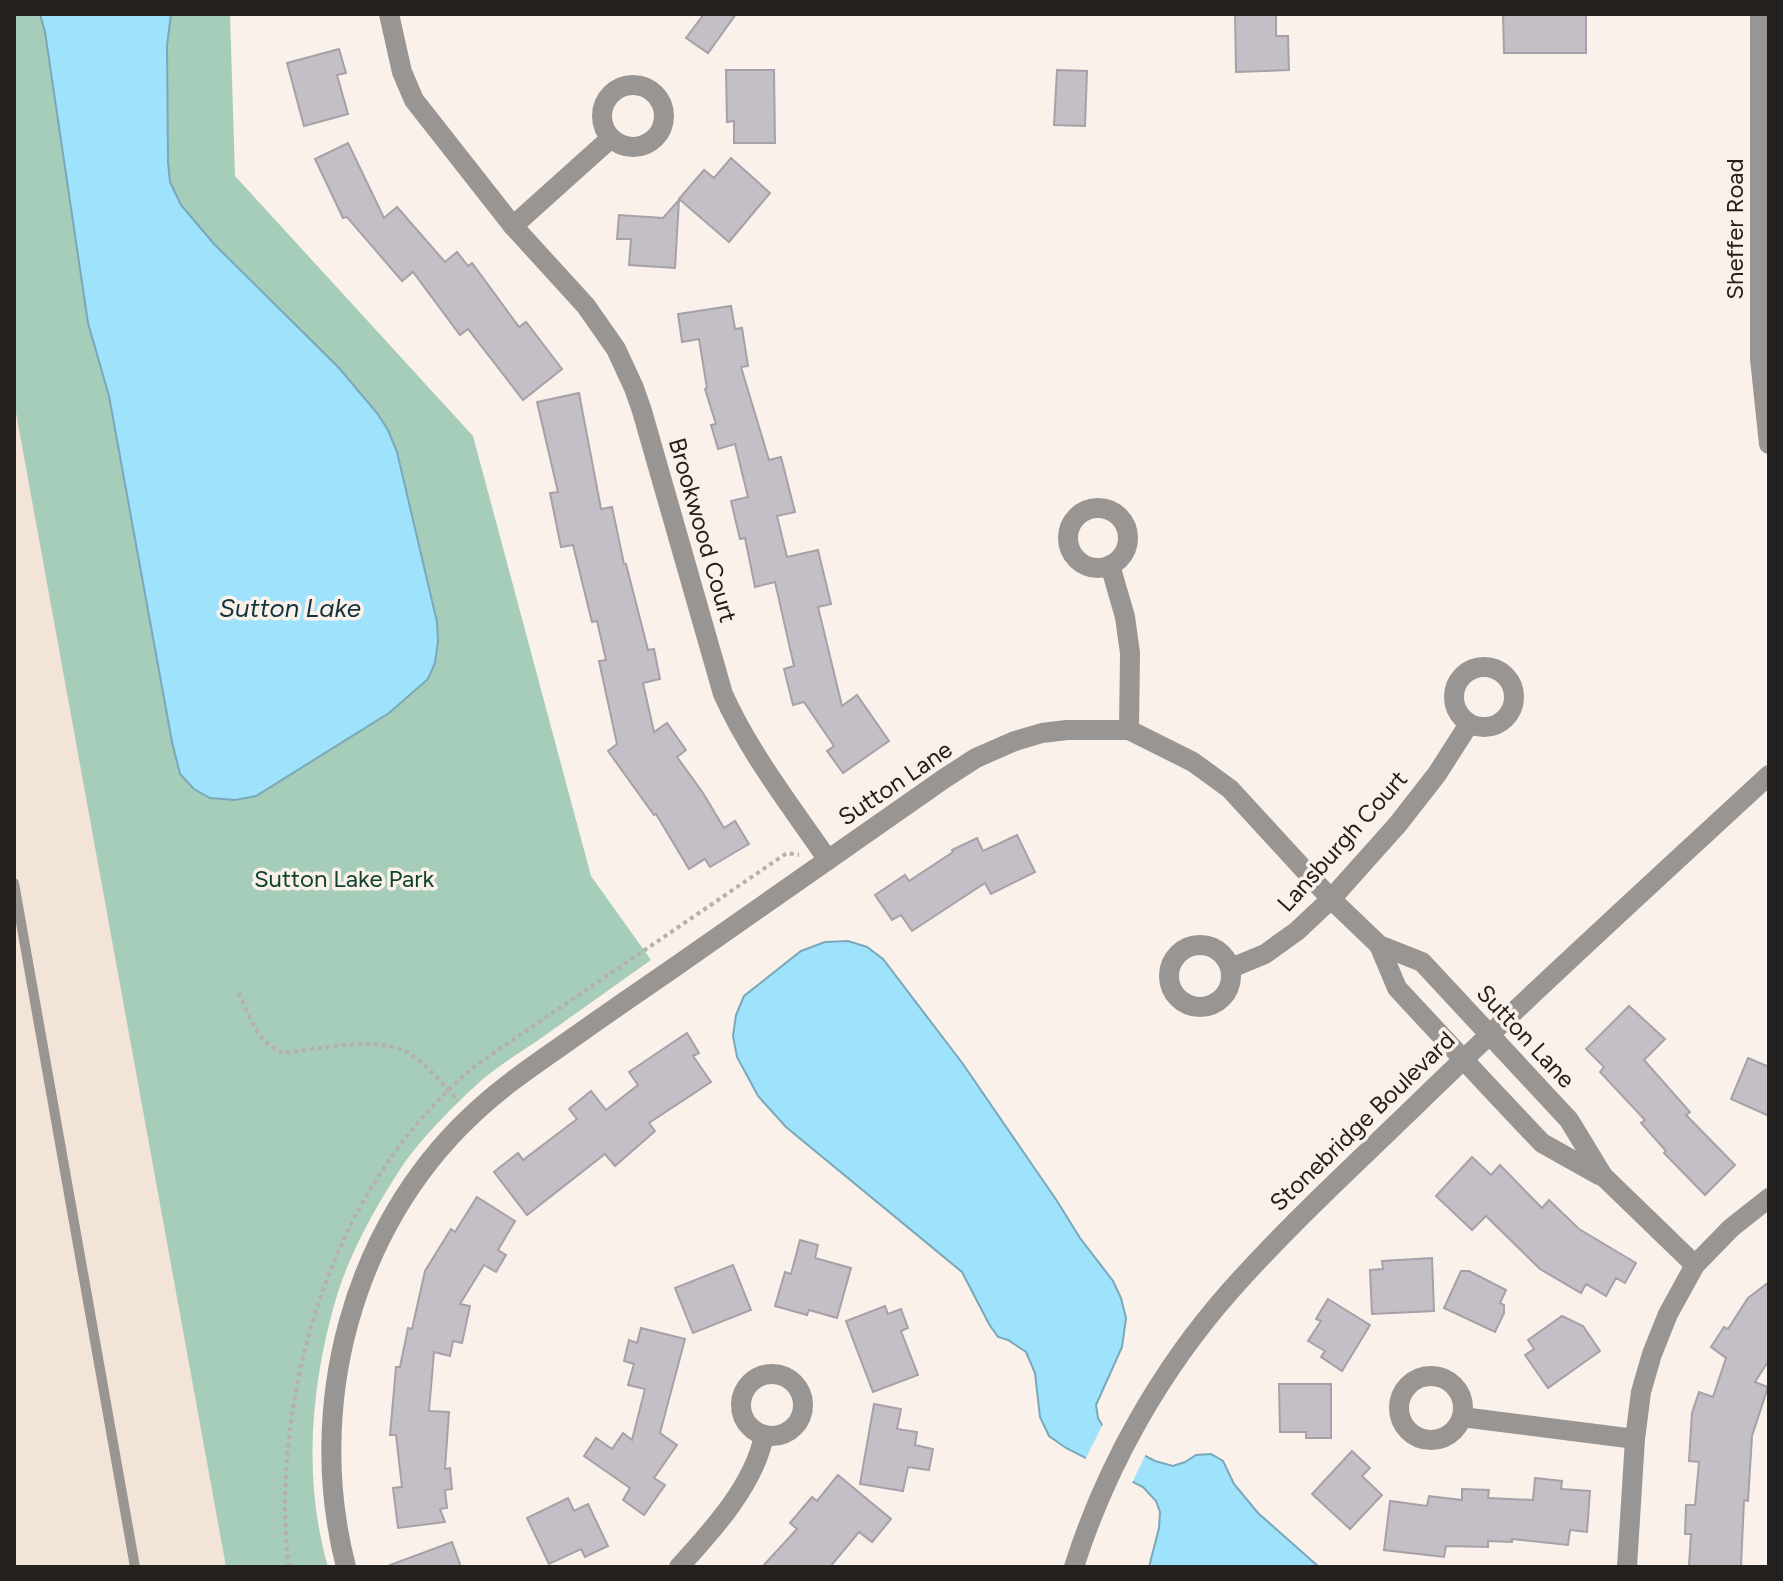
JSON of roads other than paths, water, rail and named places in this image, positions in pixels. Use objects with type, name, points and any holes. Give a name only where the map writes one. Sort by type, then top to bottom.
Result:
[{"type":"street","name":"Brookwood Court","points":[[389,14],[402,72],[414,100],[513,226],[586,306],[616,349],[642,411],[723,694],[759,761],[828,860]]},
{"type":"street","name":"Sheffer Road","points":[[1760,14],[1760,359],[1769,444]]},
{"type":"street","points":[[513,226],[611,138]]},
{"type":"street","points":[[1110,565],[1125,617],[1130,653],[1129,730]]},
{"type":"street","name":"Lansburgh Court","points":[[1231,968],[1265,954],[1297,931],[1331,899],[1398,824],[1437,774],[1469,724]]},
{"type":"street","name":"Sutton Lane","points":[[346,1567],[332,1493],[331,1451],[333,1396],[342,1342],[359,1288],[379,1242],[438,1151],[471,1116],[546,1057],[945,778],[992,750],[1042,733],[1129,730],[1193,762],[1230,789],[1331,899],[1379,945],[1422,962],[1569,1120],[1603,1176],[1695,1265]]},
{"type":"street","name":"Stonebridge Boulevard","points":[[1074,1567],[1109,1477],[1130,1434],[1182,1352],[1229,1292],[1274,1244],[1490,1034],[1769,775]]},
{"type":"street","points":[[1379,945],[1397,988],[1542,1143],[1603,1176]]},
{"type":"street","points":[[1627,1567],[1635,1439],[1641,1392],[1652,1354],[1668,1314],[1695,1265],[1731,1228],[1769,1198]]},
{"type":"street","points":[[1462,1417],[1635,1439]]},
{"type":"street","points":[[679,1567],[749,1479],[764,1435]]},
{"type":"lane","points":[[14,883],[135,1567]]},
{"type":"water","name":"Sutton Lake","points":[[40,14],[171,14],[167,45],[168,162],[170,182],[181,205],[214,244],[339,368],[377,413],[397,452],[437,622],[435,663],[428,679],[389,713],[256,796],[235,800],[210,798],[194,789],[180,774],[109,396],[88,323]]},
{"type":"water","points":[[848,941],[867,947],[883,959],[963,1064],[1080,1238],[1113,1281],[1126,1318],[1122,1347],[1096,1405],[1098,1418],[1109,1437],[1155,1461],[1173,1466],[1196,1455],[1211,1454],[1223,1461],[1234,1484],[1258,1513],[1319,1567],[1149,1567],[1159,1528],[1160,1512],[1156,1501],[1143,1487],[1066,1448],[1049,1436],[1040,1417],[1035,1373],[1026,1352],[998,1337],[962,1272],[786,1127],[758,1096],[737,1057],[733,1036],[736,1015],[744,996],[801,951],[825,942]]},
{"type":"park label","name":"Sutton Lake Park","points":[[344,878]]}]
